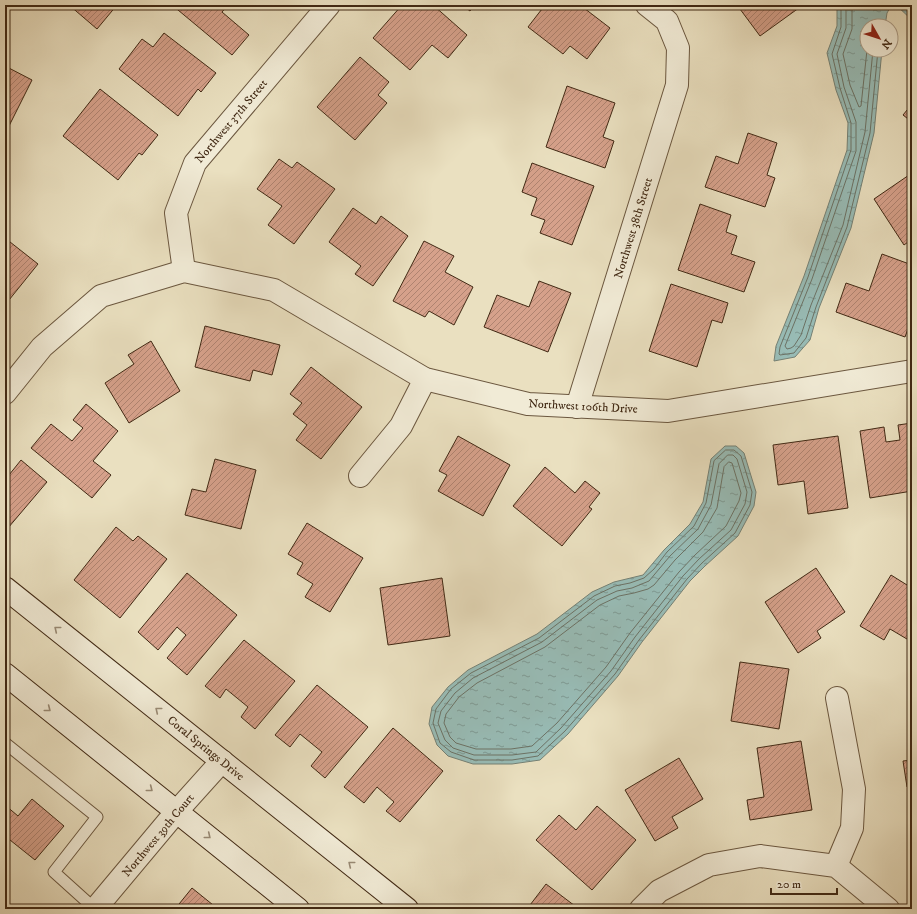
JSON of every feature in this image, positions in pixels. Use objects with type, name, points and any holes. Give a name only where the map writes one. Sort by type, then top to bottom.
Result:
[{"type":"street","name":"Northwest 37th Street","points":[[184,271],[176,213],[194,163],[329,5]]},
{"type":"street","name":"Northwest 38th Street","points":[[577,407],[677,85],[678,48],[667,21],[647,5]]},
{"type":"street","name":"Northwest 106th Drive","points":[[184,271],[274,290],[425,379],[528,404],[668,411],[912,371]]},
{"type":"street","points":[[5,393],[42,347],[101,296],[184,271]]},
{"type":"street","points":[[360,476],[401,426],[425,379]]},
{"type":"street","name":"Coral Springs Drive","points":[[5,588],[407,909]]},
{"type":"street","points":[[5,674],[298,909]]},
{"type":"street","points":[[836,866],[852,828],[854,789],[837,698]]},
{"type":"street","name":"Northwest 39th Court","points":[[95,909],[177,811],[222,761]]},
{"type":"street","points":[[641,909],[659,891],[709,865],[760,856],[836,866],[888,909]]},
{"type":"lane","points":[[5,743],[97,817],[54,872],[95,909]]},
{"type":"water","points":[[837,5],[912,5],[912,20],[897,6],[891,6],[886,18],[859,18],[859,58],[881,58],[874,133],[851,228],[819,308],[810,340],[795,357],[774,361],[776,346],[804,276],[847,150],[848,123],[836,90],[827,53],[837,26]]},
{"type":"water","points":[[725,446],[736,446],[744,453],[756,492],[754,506],[738,536],[690,581],[642,642],[618,676],[568,734],[540,760],[512,764],[473,764],[448,756],[437,745],[429,724],[432,707],[448,687],[468,670],[537,634],[592,592],[614,582],[643,575],[664,550],[690,524],[703,502],[711,459]]},
{"type":"building","points":[[69,5],[117,5],[97,29]]},
{"type":"building","points":[[172,5],[228,5],[222,12],[249,35],[232,55]]},
{"type":"building","points":[[402,5],[433,5],[467,35],[448,58],[432,45],[410,70],[373,38]]},
{"type":"building","points":[[462,5],[475,5],[470,11]]},
{"type":"building","points":[[545,5],[580,5],[610,28],[587,59],[570,46],[563,54],[528,27]]},
{"type":"building","points":[[737,5],[803,5],[760,36]]},
{"type":"building","points":[[164,33],[216,73],[201,92],[198,89],[178,116],[119,69],[142,39],[153,47]]},
{"type":"building","points":[[360,57],[389,82],[378,95],[387,103],[355,140],[317,107]]},
{"type":"building","points":[[5,66],[32,80],[5,134]]},
{"type":"building","points":[[567,86],[615,103],[603,137],[614,141],[605,168],[546,147]]},
{"type":"building","points":[[100,89],[158,135],[142,155],[139,153],[118,180],[63,136]]},
{"type":"building","points":[[912,104],[912,122],[903,115]]},
{"type":"building","points":[[748,133],[777,143],[767,175],[775,178],[765,207],[705,187],[716,156],[738,164]]},
{"type":"building","points":[[279,159],[292,168],[297,162],[335,189],[294,244],[268,225],[282,206],[257,189]]},
{"type":"building","points":[[532,163],[594,186],[572,245],[540,233],[545,220],[531,215],[537,198],[522,192]]},
{"type":"building","points":[[912,173],[912,239],[904,245],[874,199]]},
{"type":"building","points":[[700,204],[731,215],[726,232],[737,236],[731,254],[755,262],[744,292],[678,270]]},
{"type":"building","points":[[353,208],[376,224],[381,216],[408,236],[373,286],[355,274],[361,266],[329,242]]},
{"type":"building","points":[[5,238],[38,264],[5,305]]},
{"type":"building","points":[[424,241],[454,256],[445,272],[473,287],[454,325],[429,311],[425,317],[393,301]]},
{"type":"building","points":[[882,254],[912,265],[912,318],[905,337],[836,312],[846,283],[869,291]]},
{"type":"building","points":[[539,281],[571,293],[548,352],[484,327],[497,295],[529,307]]},
{"type":"building","points":[[671,284],[728,303],[722,323],[712,320],[697,367],[649,351]]},
{"type":"building","points":[[205,326],[280,345],[272,375],[253,370],[250,381],[195,367]]},
{"type":"building","points":[[151,341],[180,391],[129,423],[105,383],[134,364],[128,355]]},
{"type":"building","points":[[311,367],[362,407],[321,459],[296,440],[307,425],[293,414],[302,403],[290,394]]},
{"type":"building","points":[[86,404],[118,431],[93,461],[111,475],[92,498],[31,448],[51,424],[72,441],[83,428],[73,420]]},
{"type":"building","points":[[912,423],[912,491],[870,498],[860,431],[884,427],[886,442],[900,440],[898,425]]},
{"type":"building","points":[[458,436],[510,465],[483,516],[438,491],[447,475],[439,471]]},
{"type":"building","points":[[838,436],[848,508],[808,514],[804,481],[778,485],[773,445]]},
{"type":"building","points":[[215,459],[256,470],[241,529],[185,515],[192,489],[206,492]]},
{"type":"building","points":[[21,460],[47,482],[8,528],[5,525],[5,480]]},
{"type":"building","points":[[545,467],[575,493],[585,481],[600,493],[589,507],[592,509],[562,546],[513,506]]},
{"type":"building","points":[[307,523],[363,558],[330,612],[305,597],[313,584],[297,574],[303,563],[288,554]]},
{"type":"building","points":[[116,527],[133,541],[138,536],[167,559],[120,618],[74,580]]},
{"type":"building","points":[[816,568],[845,612],[817,631],[821,638],[798,653],[765,602]]},
{"type":"building","points":[[187,573],[237,615],[187,675],[167,658],[186,635],[177,627],[158,650],[138,632]]},
{"type":"building","points":[[891,575],[907,585],[912,577],[912,642],[890,629],[884,640],[860,626]]},
{"type":"building","points":[[442,578],[450,636],[388,645],[380,588]]},
{"type":"building","points":[[244,640],[295,681],[255,729],[241,717],[248,707],[226,689],[220,698],[205,686]]},
{"type":"building","points":[[740,662],[789,669],[779,729],[731,721]]},
{"type":"building","points":[[317,685],[368,727],[325,778],[311,766],[322,752],[300,734],[290,747],[275,735]]},
{"type":"building","points":[[393,728],[443,771],[400,822],[386,811],[394,802],[377,787],[364,803],[344,787]]},
{"type":"building","points":[[801,741],[812,810],[750,820],[747,800],[764,797],[757,748]]},
{"type":"building","points":[[679,758],[703,799],[672,817],[678,828],[655,841],[625,790]]},
{"type":"building","points":[[912,760],[912,787],[907,787],[903,761]]},
{"type":"building","points":[[32,799],[64,826],[35,860],[5,836],[5,805],[18,816]]},
{"type":"building","points":[[597,806],[636,840],[592,890],[536,840],[559,815],[576,830]]},
{"type":"building","points":[[546,884],[579,909],[527,909]]},
{"type":"building","points":[[192,888],[218,909],[175,909]]}]
